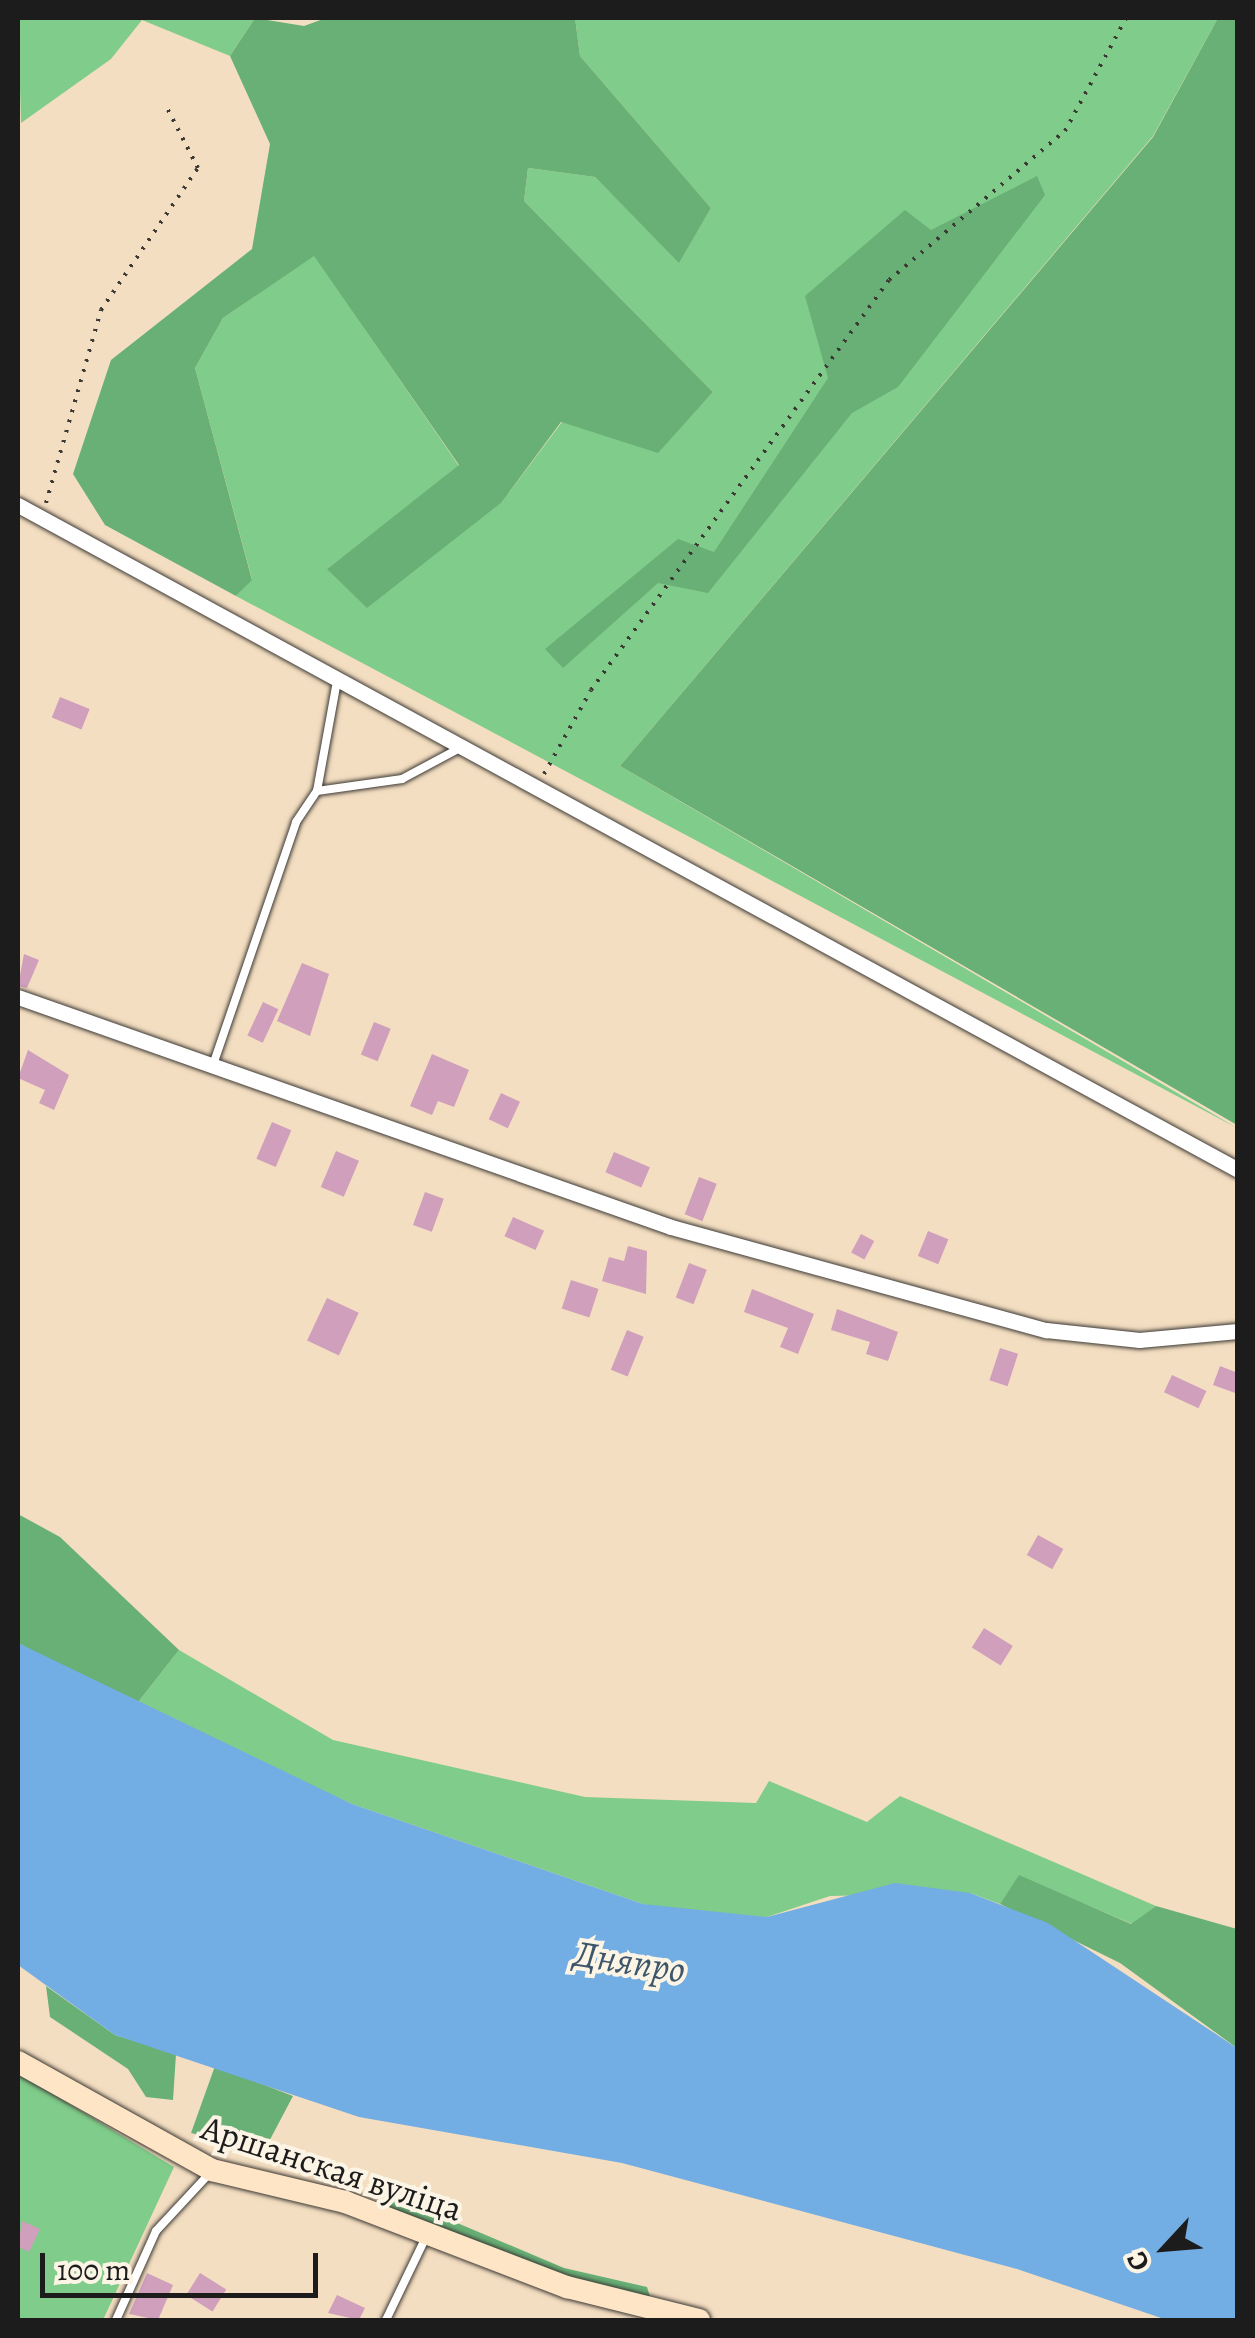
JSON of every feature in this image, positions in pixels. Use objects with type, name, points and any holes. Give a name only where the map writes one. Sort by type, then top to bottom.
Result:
[{"type":"street","points":[[18,506],[336,686],[1238,1170]]},
{"type":"street","points":[[18,996],[214,1062],[671,1227],[1046,1330],[1139,1340],[1238,1331]]},
{"type":"street","name":"Аршанская вуліца","points":[[18,2062],[212,2170],[314,2192],[567,2287],[699,2320]]},
{"type":"lane","points":[[214,1062],[296,822],[317,791],[336,686]]},
{"type":"lane","points":[[317,791],[402,779],[456,750]]},
{"type":"lane","points":[[116,2320],[156,2231],[212,2170]]},
{"type":"lane","points":[[386,2320],[428,2233]]},
{"type":"path","points":[[534,792],[590,690],[889,280],[1064,132],[1126,18]]},
{"type":"path","points":[[41,517],[101,310],[198,168],[168,108]]},
{"type":"green space","points":[[18,18],[255,18],[230,56],[142,20],[111,59],[21,123]]},
{"type":"green space","points":[[255,18],[304,26],[326,18],[575,18],[580,56],[711,208],[679,263],[595,177],[528,168],[524,201],[713,392],[658,453],[561,422],[502,502],[367,608],[327,569],[459,465],[314,256],[223,318],[195,368],[252,580],[236,596],[105,525],[73,474],[111,360],[252,249],[270,144],[230,56]]},
{"type":"green space","points":[[575,18],[1218,18],[1153,136],[620,766],[1237,1128],[236,596],[252,579],[195,368],[223,318],[314,255],[459,466],[327,569],[502,502],[562,422],[658,452],[713,392],[524,201],[528,168],[595,177],[679,262],[711,208],[580,56]]},
{"type":"green space","points":[[1218,18],[1238,18],[1237,1125],[620,766],[1153,137]]},
{"type":"green space","points":[[1037,176],[1045,195],[898,387],[852,413],[708,593],[658,583],[563,668],[545,649],[678,539],[714,552],[828,378],[805,296],[905,210],[931,230]]},
{"type":"green space","points":[[18,1514],[60,1537],[179,1650],[135,1706],[18,1643]]},
{"type":"green space","points":[[179,1650],[333,1740],[585,1797],[756,1803],[769,1781],[867,1822],[900,1796],[1156,1906],[1132,1924],[1019,1876],[1000,1904],[970,1893],[830,1896],[767,1917],[714,1918],[643,1904],[352,1804],[135,1706]]},
{"type":"green space","points":[[1019,1875],[1131,1924],[1156,1906],[1237,1929],[1237,2048],[1120,1963],[1000,1904]]},
{"type":"green space","points":[[46,1986],[115,2035],[176,2054],[173,2100],[146,2097],[128,2069],[50,2017]]},
{"type":"green space","points":[[215,2066],[293,2096],[264,2151],[191,2133]]},
{"type":"green space","points":[[18,2073],[174,2167],[103,2320],[18,2320]]},
{"type":"green space","points":[[391,2195],[564,2268],[647,2287],[651,2300],[564,2279],[387,2208]]},
{"type":"water","name":"Дняпро","points":[[18,1643],[352,1804],[643,1904],[767,1917],[895,1883],[970,1893],[1048,1923],[1237,2048],[1237,2320],[1167,2320],[1017,2269],[622,2163],[359,2117],[115,2035],[18,1965]]},
{"type":"building","points":[[60,697],[90,709],[81,729],[52,717]]},
{"type":"building","points":[[24,954],[39,960],[27,988],[18,986]]},
{"type":"building","points":[[302,963],[329,974],[310,1036],[277,1021]]},
{"type":"building","points":[[263,1002],[278,1009],[263,1043],[247,1036]]},
{"type":"building","points":[[374,1022],[391,1029],[378,1061],[361,1054]]},
{"type":"building","points":[[28,1050],[69,1075],[54,1110],[39,1103],[45,1090],[18,1078]]},
{"type":"building","points":[[432,1054],[469,1070],[454,1107],[438,1101],[432,1115],[410,1106]]},
{"type":"building","points":[[501,1093],[520,1102],[508,1128],[489,1119]]},
{"type":"building","points":[[272,1122],[291,1130],[276,1167],[256,1159]]},
{"type":"building","points":[[336,1151],[359,1161],[344,1197],[321,1187]]},
{"type":"building","points":[[614,1152],[650,1167],[641,1187],[605,1172]]},
{"type":"building","points":[[699,1177],[717,1184],[702,1221],[685,1214]]},
{"type":"building","points":[[425,1192],[444,1199],[432,1232],[413,1225]]},
{"type":"building","points":[[513,1217],[544,1231],[536,1250],[504,1236]]},
{"type":"building","points":[[928,1231],[948,1239],[938,1264],[918,1256]]},
{"type":"building","points":[[861,1234],[874,1241],[864,1260],[851,1253]]},
{"type":"building","points":[[628,1246],[647,1251],[646,1294],[602,1281],[609,1257],[624,1261]]},
{"type":"building","points":[[689,1263],[707,1270],[693,1304],[676,1298]]},
{"type":"building","points":[[571,1280],[599,1289],[589,1317],[562,1309]]},
{"type":"building","points":[[752,1289],[814,1314],[798,1354],[780,1347],[788,1328],[744,1312]]},
{"type":"building","points":[[327,1298],[359,1313],[339,1355],[307,1341]]},
{"type":"building","points":[[837,1309],[898,1332],[888,1361],[866,1354],[870,1342],[831,1330]]},
{"type":"building","points":[[627,1330],[644,1337],[628,1377],[611,1370]]},
{"type":"building","points":[[1000,1348],[1018,1354],[1008,1386],[989,1380]]},
{"type":"building","points":[[1220,1366],[1238,1373],[1238,1394],[1213,1385]]},
{"type":"building","points":[[1172,1375],[1206,1391],[1198,1408],[1164,1392]]},
{"type":"building","points":[[1038,1535],[1063,1549],[1052,1569],[1027,1555]]},
{"type":"building","points":[[984,1628],[1013,1646],[1001,1666],[972,1648]]},
{"type":"building","points":[[22,2221],[40,2229],[29,2252],[18,2247]]},
{"type":"building","points":[[147,2273],[173,2285],[158,2320],[129,2314]]},
{"type":"building","points":[[200,2273],[226,2289],[213,2311],[186,2295]]},
{"type":"building","points":[[337,2295],[365,2308],[359,2320],[328,2313]]}]
